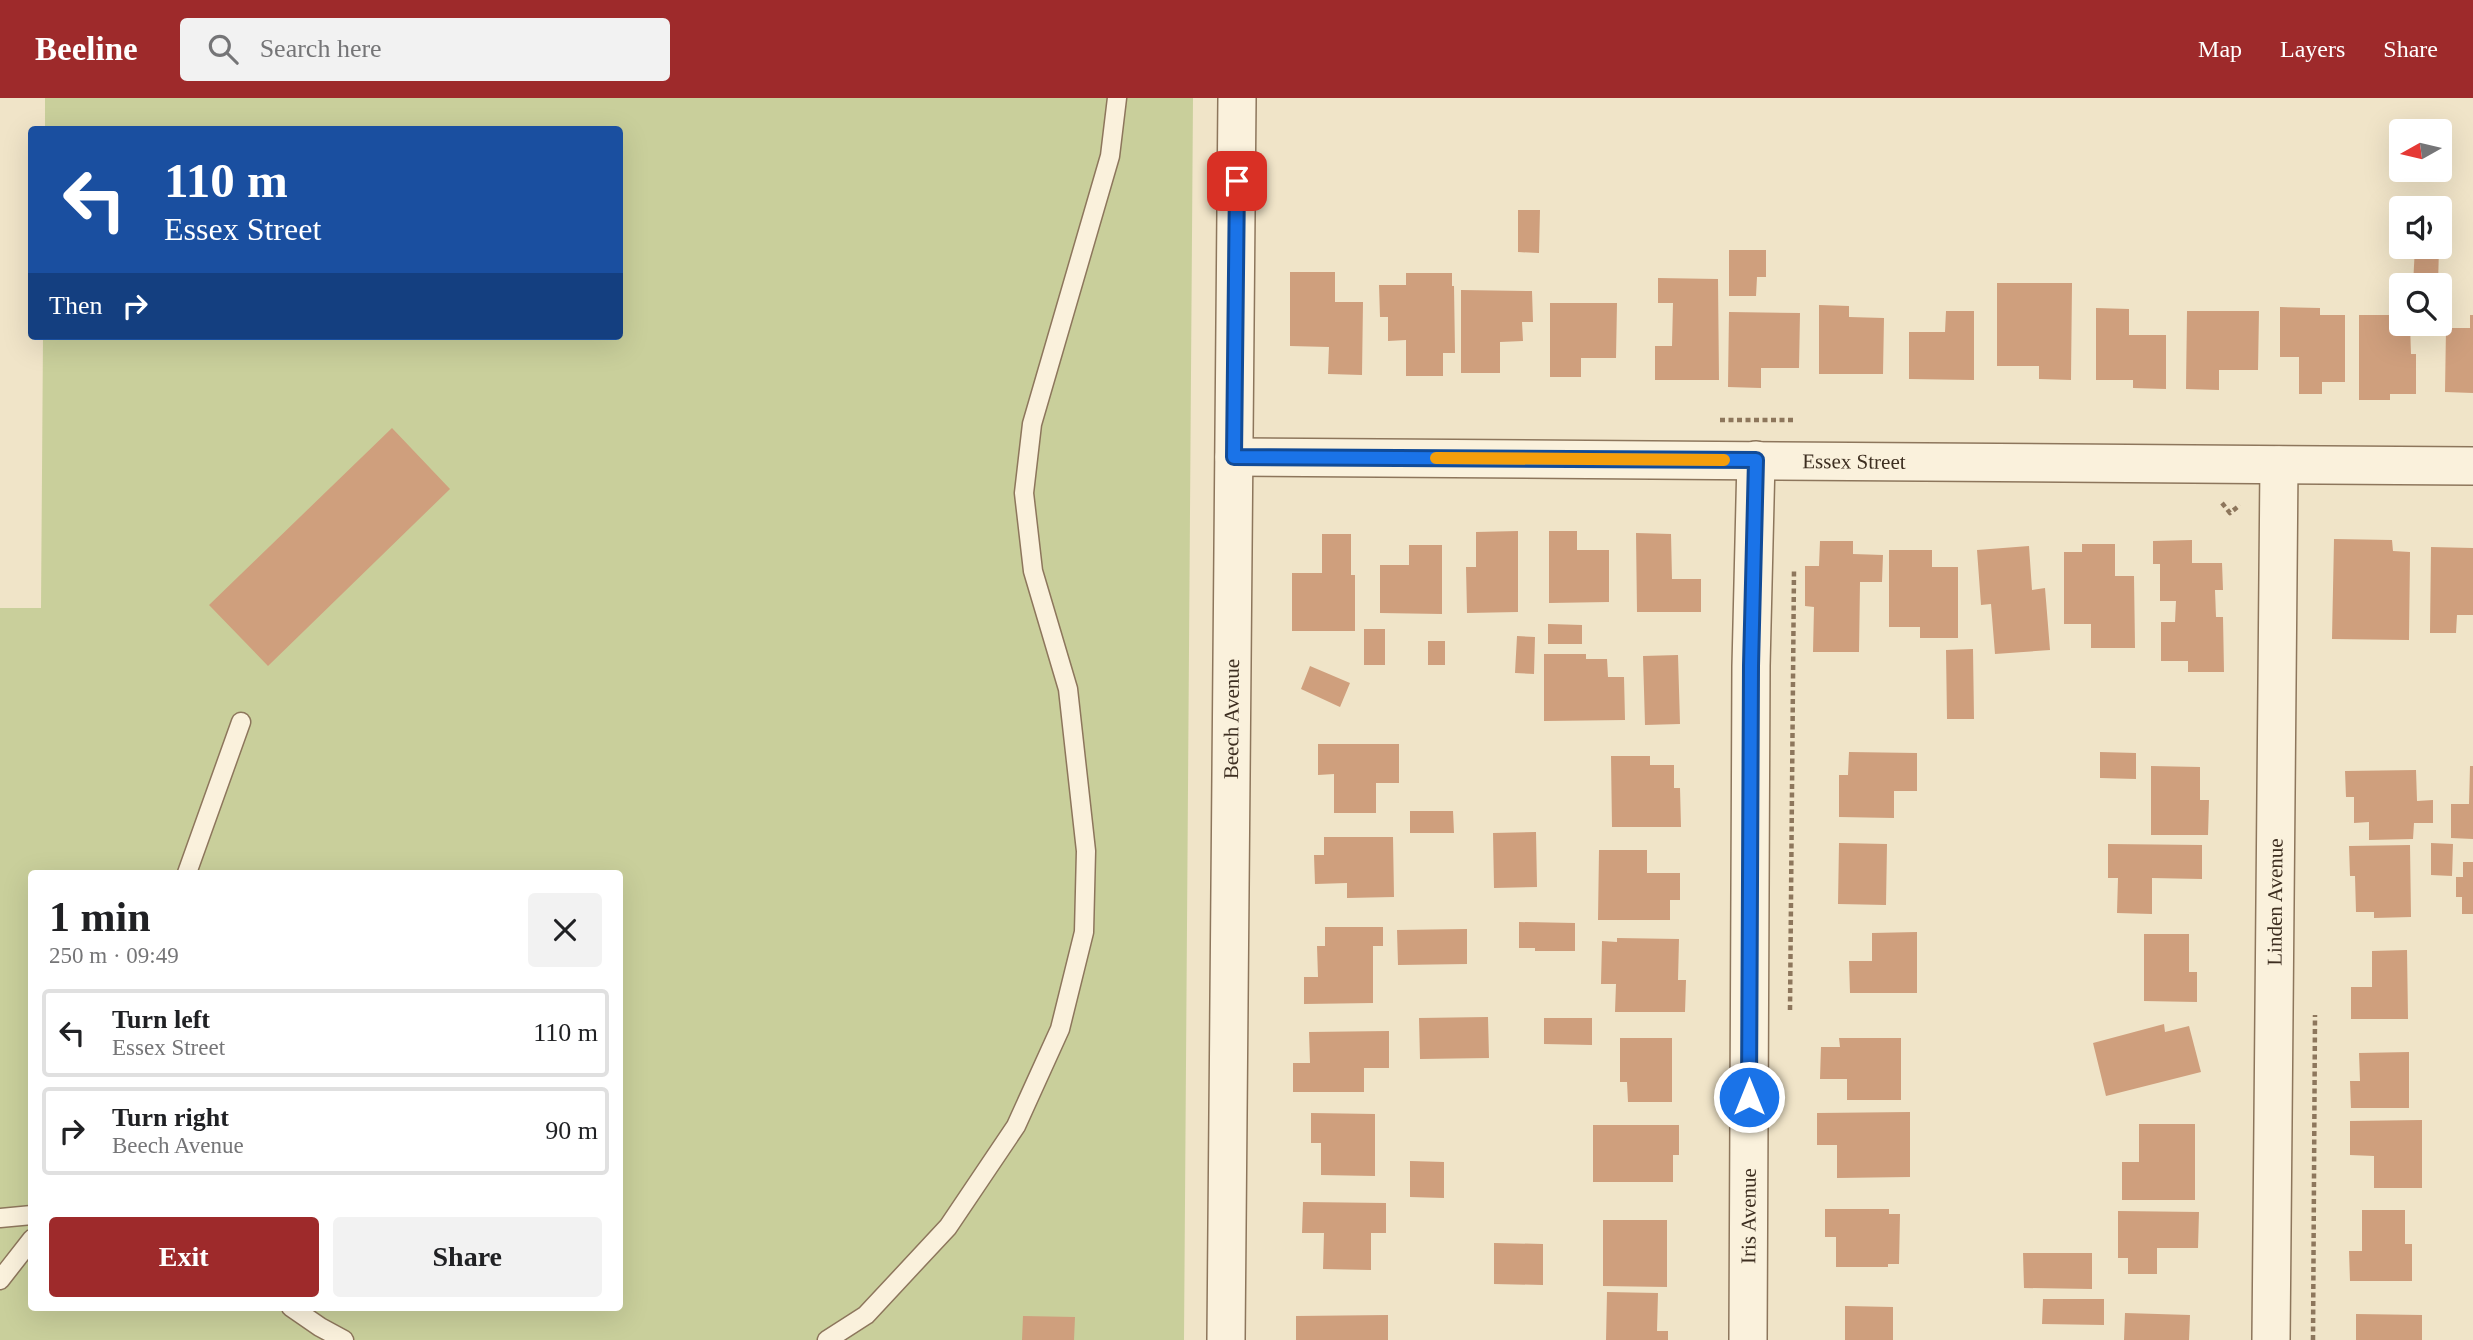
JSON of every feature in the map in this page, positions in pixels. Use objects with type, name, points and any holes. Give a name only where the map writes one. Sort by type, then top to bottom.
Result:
[{"type":"street","name":"Beech Avenue","points":[[1226,1340],[1237,98]]},
{"type":"street","name":"Essex Street","points":[[1234,457],[2473,466]]},
{"type":"street","name":"Iris Avenue","points":[[1748,1340],[1751,666],[1756,460]]},
{"type":"street","name":"Linden Avenue","points":[[2271,1340],[2279,465]]},
{"type":"lane","points":[[827,1340],[866,1315],[948,1227],[1016,1126],[1060,1029],[1084,932],[1086,850],[1068,689],[1033,571],[1024,494],[1032,424],[1110,156],[1117,98]]},
{"type":"lane","points":[[188,870],[240,722]]},
{"type":"lane","points":[[0,1218],[28,1215]]},
{"type":"lane","points":[[0,1280],[28,1244]]},
{"type":"lane","points":[[297,1311],[344,1340]]},
{"type":"path","points":[[1790,1023],[1794,568]]},
{"type":"green space","points":[[45,98],[1193,98],[1184,1340],[0,1340],[0,608],[41,608],[43,340],[623,340],[623,126],[45,126]]},
{"type":"building","points":[[1518,210],[1540,210],[1539,253],[1518,252]]},
{"type":"building","points":[[1729,250],[1766,250],[1766,277],[1757,277],[1756,296],[1729,296]]},
{"type":"building","points":[[2414,259],[2439,259],[2438,273],[2414,273]]},
{"type":"building","points":[[1290,272],[1335,272],[1335,302],[1363,302],[1362,375],[1328,374],[1329,347],[1290,346]]},
{"type":"building","points":[[1406,273],[1452,273],[1455,353],[1443,353],[1443,376],[1406,376],[1406,340],[1388,341],[1388,317],[1380,317],[1379,285],[1406,285]]},
{"type":"building","points":[[1658,278],[1718,279],[1719,380],[1655,380],[1655,346],[1672,346],[1673,303],[1658,303]]},
{"type":"building","points":[[1997,283],[2072,283],[2071,380],[2039,379],[2039,366],[1997,366]]},
{"type":"building","points":[[1461,290],[1532,291],[1533,322],[1522,322],[1523,341],[1500,342],[1500,373],[1461,373]]},
{"type":"building","points":[[1550,303],[1617,303],[1616,358],[1581,358],[1581,377],[1550,377]]},
{"type":"building","points":[[1819,305],[1849,306],[1849,317],[1884,318],[1883,374],[1819,374]]},
{"type":"building","points":[[2280,307],[2320,308],[2320,315],[2345,315],[2345,382],[2322,382],[2322,394],[2299,394],[2299,357],[2280,357]]},
{"type":"building","points":[[2096,308],[2129,309],[2129,335],[2166,335],[2166,389],[2133,388],[2133,380],[2096,380]]},
{"type":"building","points":[[1946,311],[1974,311],[1974,380],[1909,379],[1909,332],[1945,332]]},
{"type":"building","points":[[2187,311],[2259,311],[2258,370],[2219,370],[2219,390],[2186,389]]},
{"type":"building","points":[[1729,312],[1800,313],[1799,368],[1761,368],[1761,388],[1728,387]]},
{"type":"building","points":[[2359,315],[2389,315],[2389,336],[2410,336],[2411,354],[2416,354],[2416,394],[2390,394],[2390,400],[2359,400]]},
{"type":"building","points":[[2470,315],[2473,315],[2473,393],[2445,392],[2446,336],[2452,336],[2452,328],[2470,328]]},
{"type":"building","points":[[392,428],[450,489],[268,666],[209,605]]},
{"type":"building","points":[[1518,531],[1518,612],[1467,613],[1466,567],[1476,567],[1476,532]]},
{"type":"building","points":[[1549,531],[1577,531],[1577,550],[1609,550],[1609,602],[1549,603]]},
{"type":"building","points":[[1636,533],[1671,534],[1672,579],[1701,579],[1701,612],[1637,612]]},
{"type":"building","points":[[1322,534],[1351,534],[1351,575],[1355,575],[1355,631],[1292,631],[1292,573],[1322,573]]},
{"type":"building","points":[[2334,539],[2392,540],[2393,551],[2410,552],[2409,640],[2332,639]]},
{"type":"building","points":[[2192,540],[2192,563],[2222,563],[2223,590],[2215,590],[2216,617],[2223,617],[2224,672],[2188,672],[2188,661],[2161,661],[2161,622],[2175,622],[2176,601],[2160,601],[2160,564],[2153,564],[2153,541]]},
{"type":"building","points":[[1820,541],[1853,541],[1853,554],[1883,555],[1882,582],[1860,582],[1859,652],[1813,652],[1814,607],[1805,606],[1805,566],[1819,566]]},
{"type":"building","points":[[2082,544],[2115,544],[2115,576],[2134,576],[2135,648],[2091,648],[2091,624],[2064,624],[2064,552],[2082,552]]},
{"type":"building","points":[[1409,545],[1442,545],[1442,614],[1380,613],[1380,565],[1409,565]]},
{"type":"building","points":[[2029,546],[2032,590],[2045,588],[2050,650],[1995,654],[1991,604],[1981,605],[1977,550]]},
{"type":"building","points":[[2431,547],[2473,548],[2473,615],[2457,615],[2456,633],[2430,633]]},
{"type":"building","points":[[1889,550],[1932,550],[1932,567],[1958,567],[1958,638],[1920,638],[1920,627],[1889,627]]},
{"type":"building","points":[[1548,624],[1582,625],[1582,644],[1548,644]]},
{"type":"building","points":[[1364,629],[1385,629],[1385,665],[1364,665]]},
{"type":"building","points":[[1517,636],[1535,637],[1534,674],[1515,673]]},
{"type":"building","points":[[1428,641],[1445,641],[1445,665],[1428,665]]},
{"type":"building","points":[[1973,649],[1974,719],[1947,719],[1946,650]]},
{"type":"building","points":[[1544,654],[1586,654],[1586,659],[1607,659],[1608,677],[1624,677],[1625,720],[1544,721]]},
{"type":"building","points":[[1678,655],[1680,724],[1645,725],[1643,656]]},
{"type":"building","points":[[1310,666],[1350,683],[1340,707],[1301,689]]},
{"type":"building","points":[[1318,744],[1399,744],[1399,783],[1376,783],[1376,813],[1334,813],[1334,774],[1318,775]]},
{"type":"building","points":[[1849,752],[1917,753],[1917,791],[1894,791],[1894,818],[1839,817],[1839,775],[1848,775]]},
{"type":"building","points":[[2100,752],[2136,753],[2136,779],[2100,778]]},
{"type":"building","points":[[1611,756],[1650,756],[1650,765],[1674,765],[1674,788],[1680,788],[1681,827],[1612,827]]},
{"type":"building","points":[[2151,766],[2200,767],[2200,800],[2209,800],[2208,835],[2151,835]]},
{"type":"building","points":[[2470,766],[2473,766],[2473,839],[2451,838],[2451,804],[2469,804]]},
{"type":"building","points":[[2416,770],[2417,801],[2433,800],[2433,823],[2414,823],[2413,839],[2369,840],[2369,822],[2354,823],[2354,797],[2346,797],[2345,771]]},
{"type":"building","points":[[1410,811],[1453,811],[1454,833],[1410,833]]},
{"type":"building","points":[[1536,832],[1537,887],[1494,888],[1493,833]]},
{"type":"building","points":[[1324,837],[1393,837],[1394,897],[1347,898],[1347,883],[1315,884],[1314,855],[1324,855]]},
{"type":"building","points":[[1839,843],[1887,844],[1886,905],[1838,904]]},
{"type":"building","points":[[2431,843],[2453,844],[2452,876],[2431,875]]},
{"type":"building","points":[[2108,844],[2202,845],[2202,879],[2152,878],[2152,914],[2117,913],[2118,878],[2108,878]]},
{"type":"building","points":[[2410,845],[2411,917],[2374,918],[2374,912],[2356,912],[2355,876],[2350,876],[2349,846]]},
{"type":"building","points":[[1599,850],[1647,850],[1647,873],[1680,873],[1680,900],[1670,900],[1670,920],[1598,920]]},
{"type":"building","points":[[2463,862],[2473,862],[2473,914],[2462,914],[2462,897],[2456,897],[2456,877],[2463,877]]},
{"type":"building","points":[[1519,922],[1575,923],[1575,951],[1535,951],[1535,948],[1519,948]]},
{"type":"building","points":[[1325,927],[1383,927],[1383,946],[1373,946],[1373,1003],[1304,1004],[1304,977],[1318,977],[1317,946],[1325,946]]},
{"type":"building","points":[[1467,929],[1467,964],[1398,965],[1397,930]]},
{"type":"building","points":[[1917,932],[1917,993],[1850,993],[1849,961],[1872,961],[1872,933]]},
{"type":"building","points":[[2144,934],[2189,934],[2189,972],[2197,972],[2197,1002],[2144,1001]]},
{"type":"building","points":[[1617,938],[1679,939],[1678,980],[1686,980],[1685,1012],[1615,1012],[1616,984],[1601,984],[1602,941],[1617,942]]},
{"type":"building","points":[[2407,950],[2408,1019],[2351,1019],[2351,987],[2372,987],[2372,951]]},
{"type":"building","points":[[1488,1017],[1489,1058],[1420,1059],[1419,1018]]},
{"type":"building","points":[[1544,1018],[1592,1018],[1592,1045],[1544,1044]]},
{"type":"building","points":[[2164,1024],[2165,1032],[2189,1026],[2201,1072],[2106,1096],[2093,1043]]},
{"type":"building","points":[[1389,1031],[1389,1068],[1364,1068],[1364,1092],[1293,1092],[1293,1063],[1310,1063],[1309,1032]]},
{"type":"building","points":[[1620,1038],[1672,1038],[1672,1102],[1628,1102],[1627,1082],[1620,1082]]},
{"type":"building","points":[[1839,1038],[1901,1038],[1901,1100],[1847,1100],[1847,1079],[1820,1079],[1821,1047],[1840,1047]]},
{"type":"building","points":[[2409,1052],[2409,1108],[2351,1108],[2350,1081],[2360,1081],[2359,1053]]},
{"type":"building","points":[[1910,1112],[1910,1177],[1837,1178],[1837,1145],[1817,1145],[1817,1113]]},
{"type":"building","points":[[1311,1113],[1375,1114],[1375,1176],[1321,1175],[1321,1143],[1311,1143]]},
{"type":"building","points":[[2422,1120],[2422,1188],[2374,1188],[2374,1156],[2350,1155],[2350,1121]]},
{"type":"building","points":[[2139,1124],[2195,1124],[2195,1200],[2122,1200],[2122,1162],[2139,1162]]},
{"type":"building","points":[[1593,1125],[1679,1125],[1679,1155],[1673,1155],[1673,1182],[1593,1182]]},
{"type":"building","points":[[1410,1161],[1444,1162],[1444,1198],[1410,1197]]},
{"type":"building","points":[[1303,1202],[1386,1203],[1386,1233],[1371,1233],[1371,1270],[1323,1269],[1324,1233],[1302,1233]]},
{"type":"building","points":[[1825,1209],[1889,1209],[1889,1214],[1900,1214],[1899,1264],[1888,1264],[1888,1267],[1836,1267],[1836,1237],[1825,1237]]},
{"type":"building","points":[[2362,1210],[2405,1210],[2405,1244],[2412,1244],[2412,1281],[2350,1281],[2349,1251],[2362,1251]]},
{"type":"building","points":[[2118,1211],[2199,1212],[2198,1248],[2157,1248],[2157,1274],[2128,1274],[2128,1258],[2118,1258]]},
{"type":"building","points":[[1603,1220],[1667,1220],[1667,1287],[1603,1286]]},
{"type":"building","points":[[1494,1243],[1543,1244],[1543,1285],[1494,1284]]},
{"type":"building","points":[[2023,1253],[2092,1253],[2092,1289],[2024,1288]]},
{"type":"building","points":[[1607,1292],[1658,1293],[1657,1331],[1668,1331],[1668,1340],[1606,1340]]},
{"type":"building","points":[[2043,1299],[2104,1299],[2104,1325],[2042,1324]]},
{"type":"building","points":[[1845,1306],[1893,1307],[1893,1340],[1845,1340]]},
{"type":"building","points":[[2125,1313],[2190,1315],[2189,1340],[2124,1340]]},
{"type":"building","points":[[2356,1314],[2422,1315],[2422,1340],[2356,1340]]},
{"type":"building","points":[[1388,1315],[1388,1340],[1296,1340],[1296,1316]]},
{"type":"building","points":[[1023,1316],[1075,1317],[1074,1340],[1022,1340]]},
{"type":"slow traffic","points":[[1436,458],[1724,460]]},
{"type":"route","points":[[1237,181],[1234,457],[1756,460],[1751,666],[1749,1097]]}]
